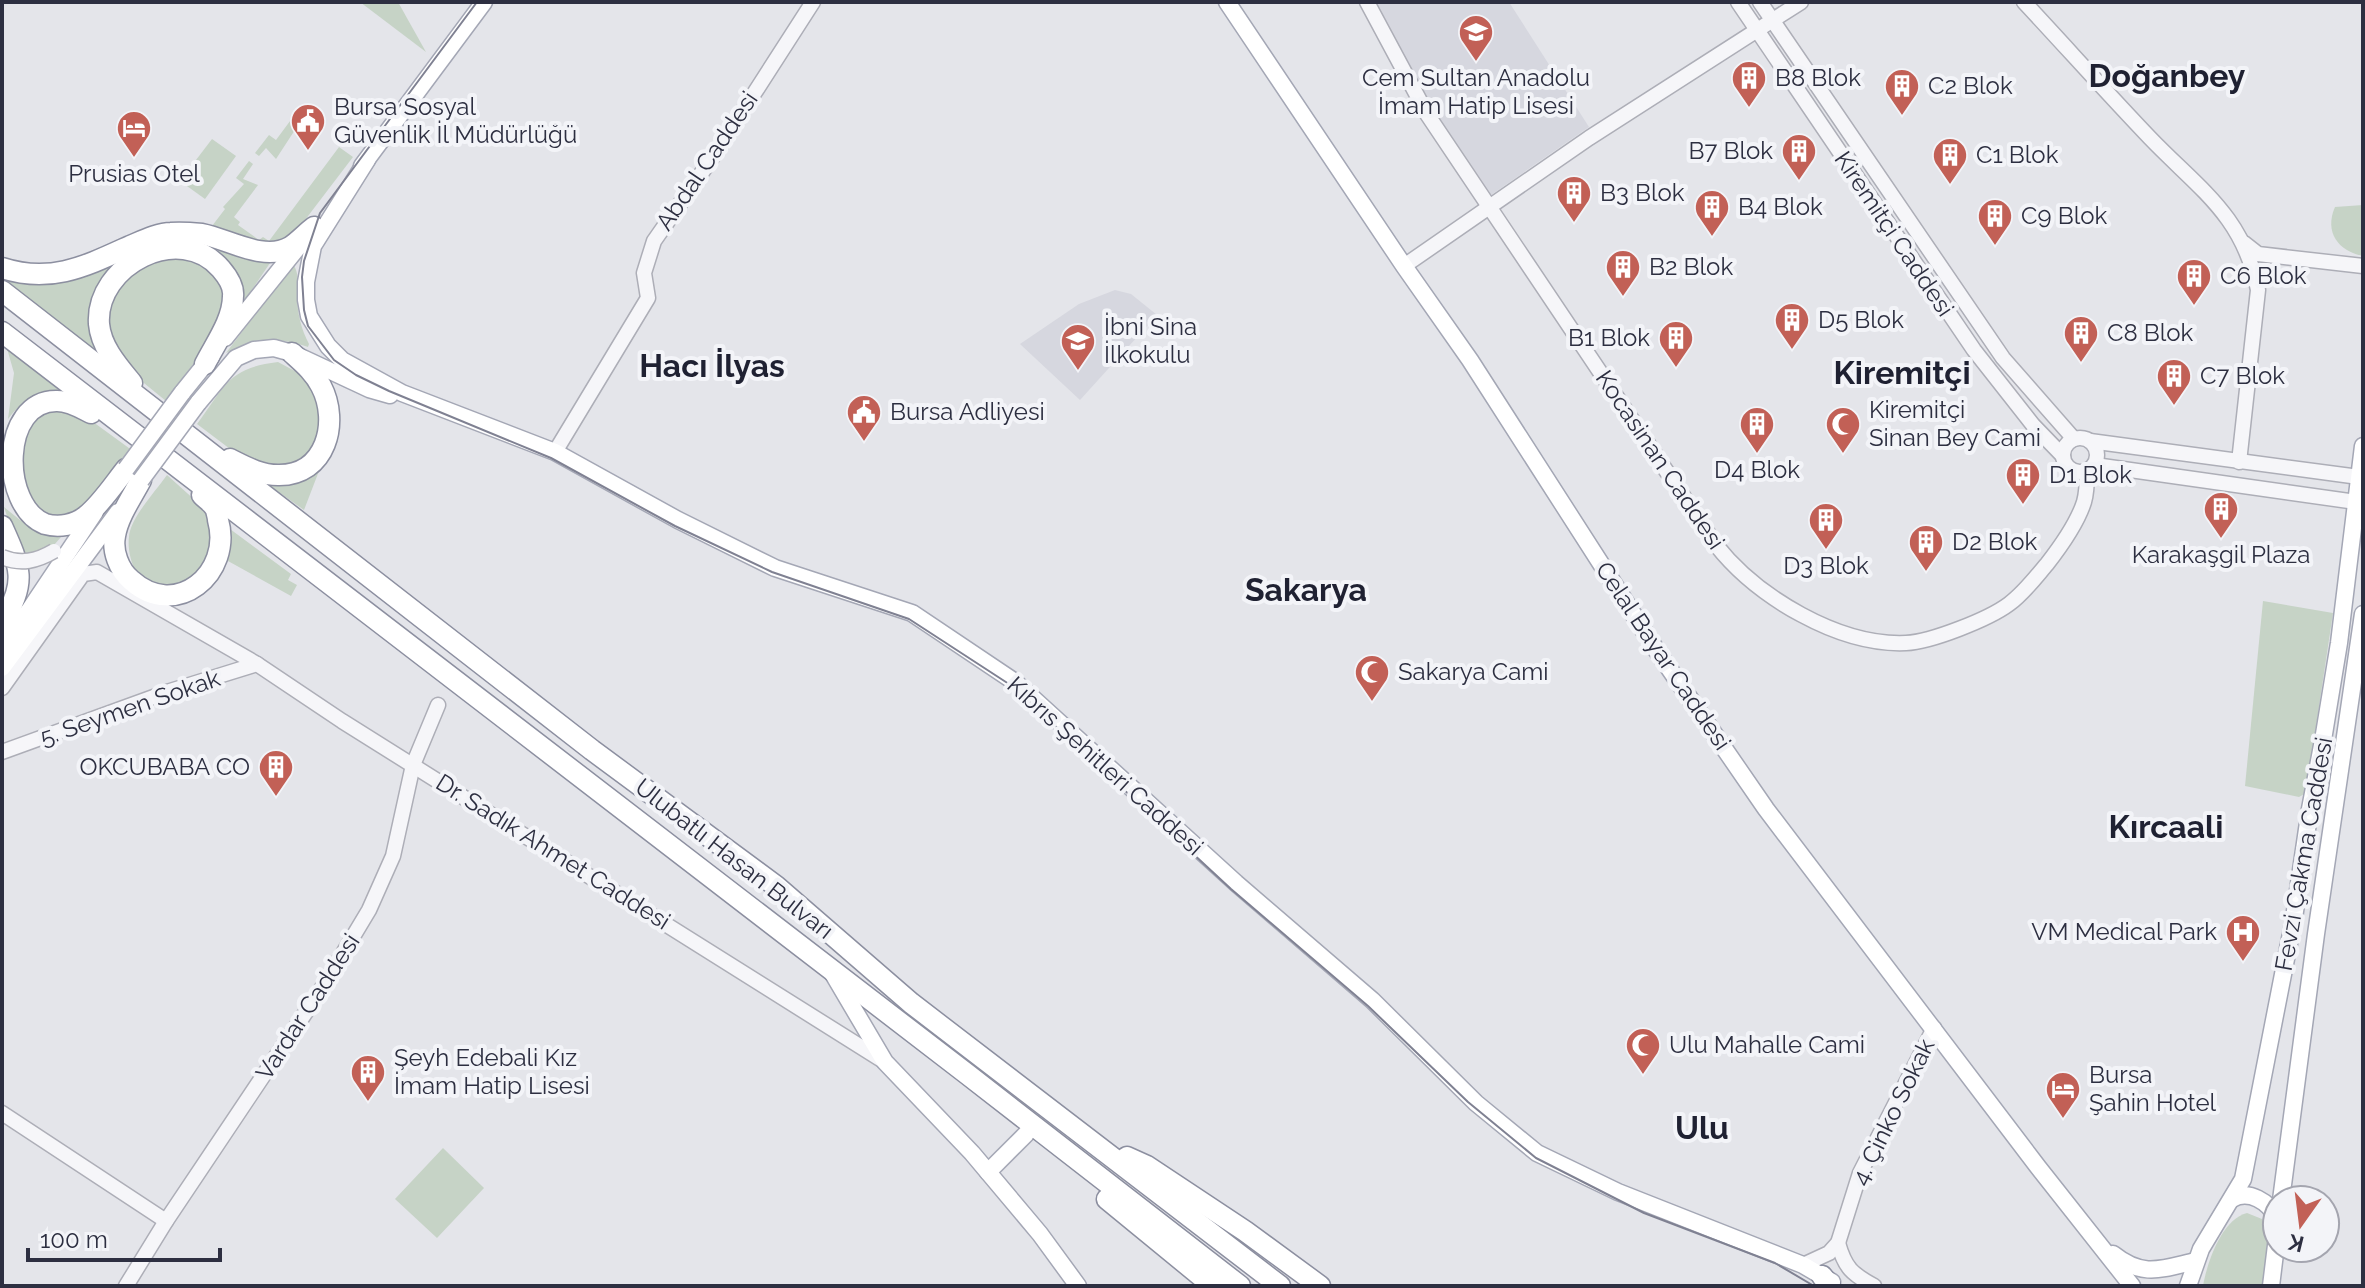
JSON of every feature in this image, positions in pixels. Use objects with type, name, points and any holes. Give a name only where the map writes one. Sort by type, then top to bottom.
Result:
[{"type":"highway","points":[[2,268],[18,273],[51,275],[82,268],[168,233],[200,234],[250,249],[274,252],[289,248],[314,227]]},
{"type":"highway","points":[[155,411],[110,355],[99,327],[100,305],[105,290],[116,276],[138,259],[161,249],[183,246],[211,258],[227,277],[234,294],[230,315],[205,364]]},
{"type":"highway","points":[[2,291],[185,435],[250,470],[292,474],[317,459],[325,446],[330,417],[327,400],[309,368],[292,353]]},
{"type":"highway","points":[[2,332],[168,461],[215,508],[222,531],[219,551],[210,573],[197,587],[180,594],[159,596],[140,589],[124,574],[116,555],[114,537],[134,475]]},
{"type":"highway","points":[[134,475],[87,516],[70,525],[51,525],[35,521],[17,508],[6,492],[3,456],[6,437],[13,424],[38,405],[56,401],[73,404],[136,437]]},
{"type":"highway","name":"Ulubatlı Hasan Bulvarı","points":[[185,435],[592,750],[776,886],[911,1003],[1280,1286]]},
{"type":"highway","name":"Ulubatlı Hasan Bulvarı","points":[[168,461],[1240,1286]]},
{"type":"highway","points":[[2,526],[16,560],[19,589],[2,622]]},
{"type":"highway","points":[[967,1074],[1026,1134],[1213,1286]]},
{"type":"highway","points":[[1087,1137],[1147,1166],[1245,1231],[1320,1286]]},
{"type":"main road","points":[[2,668],[134,475],[182,393],[367,160],[484,2]]},
{"type":"main road","name":"Celal Bayar Caddesi","points":[[1227,2],[1470,360],[1655,648],[1766,809],[2132,1286]]},
{"type":"main road","points":[[367,160],[313,246],[306,282],[309,316],[322,339],[342,360],[370,377],[438,408]]},
{"type":"main road","points":[[2,646],[85,526],[236,358],[254,350],[274,348],[292,353],[369,389],[438,408]]},
{"type":"main road","name":"Kıbrıs Şehitleri Caddesi","points":[[438,408],[555,452],[678,520],[775,568],[912,613],[1015,682],[1236,883],[1372,1000],[1476,1103],[1537,1153],[1618,1192],[1803,1265],[1831,1283]]},
{"type":"main road","name":"Fevzi Çakma Caddesi","points":[[2188,1286],[2198,1255],[2243,1179],[2294,918],[2337,654],[2363,446]]},
{"type":"main road","points":[[2283,1184],[2363,614]]},
{"type":"main road","points":[[829,968],[885,1062]]},
{"type":"main road","name":"Dr. Sadık Ahmet Caddesi","points":[[885,1062],[988,1172],[1078,1286]]},
{"type":"main road","points":[[988,1172],[1026,1134]]},
{"type":"main road","points":[[2232,1199],[2246,1195],[2261,1200]]},
{"type":"main road","points":[[2099,1243],[2123,1262],[2151,1272],[2198,1255]]},
{"type":"main road","points":[[2271,1286],[2274,1264]]},
{"type":"street","name":"Abdal Caddesi","points":[[555,452],[648,298],[644,273],[654,241],[719,148],[813,2]]},
{"type":"street","name":"Kocasinan Caddesi","points":[[1367,2],[1427,114],[1724,555],[1781,602],[1831,629],[1867,639],[1907,643],[1977,621],[2008,605],[2032,583],[2064,543],[2084,501],[2091,468]]},
{"type":"street","name":"Kiremitçi Caddesi","points":[[1738,2],[1974,350],[2033,425],[2063,456]]},
{"type":"street","name":"Kiremitçi Caddesi","points":[[1760,2],[2003,358],[2074,439]]},
{"type":"street","points":[[1404,266],[1600,131],[1801,2]]},
{"type":"street","points":[[2024,2],[2152,140],[2216,202],[2243,242],[2253,264],[2258,290],[2239,462]]},
{"type":"street","points":[[2243,242],[2258,254],[2363,266]]},
{"type":"street","points":[[2253,264],[2363,276]]},
{"type":"street","points":[[2356,502],[2091,468],[2076,472],[2064,462],[2063,456],[2065,446],[2074,439],[2085,439],[2359,477]]},
{"type":"street","points":[[2090,441],[2097,455],[2091,468]]},
{"type":"street","points":[[2,557],[21,562],[39,560],[85,526]]},
{"type":"street","name":"Dr. Sadık Ahmet Caddesi","points":[[2,688],[83,574],[97,572],[257,664],[885,1062]]},
{"type":"street","name":"5. Seymen Sokak","points":[[2,752],[170,691],[257,664]]},
{"type":"street","name":"Vardar Caddesi","points":[[126,1286],[324,985],[369,910],[393,856],[413,765],[438,705]]},
{"type":"street","name":"4. Çinko Sokak","points":[[1838,1243],[1860,1173],[1934,1028]]},
{"type":"street","points":[[2,1113],[166,1221]]},
{"type":"street","points":[[1803,1265],[1829,1253],[1838,1243]]},
{"type":"street","points":[[1838,1243],[1843,1261],[1854,1274],[1874,1286]]},
{"type":"shaded area","name":"Cem Sultan Anadolu İmam Hatip Lisesi","points":[[1375,2],[1509,2],[1589,127],[1491,195],[1437,123]]},
{"type":"shaded area","name":"İbni Sina İlkokulu","points":[[1115,290],[1131,294],[1157,315],[1080,400],[1020,344],[1079,304]]},
{"type":"green space","points":[[360,2],[398,2],[426,52]]},
{"type":"green space","points":[[296,113],[304,116],[276,159],[266,148],[259,156],[255,153],[269,135],[276,140]]},
{"type":"green space","points":[[212,139],[236,156],[205,199],[180,181]]},
{"type":"green space","points":[[339,147],[353,157],[289,241],[274,249],[212,226],[225,209],[223,207],[244,184],[236,178],[249,161],[253,164],[243,179],[258,185],[234,217],[240,222],[238,225],[259,240],[263,237],[269,241]]},
{"type":"green space","points":[[2363,205],[2363,256],[2340,245],[2331,224],[2335,207]]},
{"type":"green space","points":[[219,249],[270,263],[239,309],[215,255]]},
{"type":"green space","points":[[156,258],[195,258],[222,286],[225,303],[214,332],[166,401],[139,379],[109,341],[109,291]]},
{"type":"green space","points":[[106,264],[111,269],[103,360],[2,283],[2,277],[44,283],[67,280]]},
{"type":"green space","points":[[293,264],[297,275],[299,314],[308,347],[266,340],[226,353]]},
{"type":"green space","points":[[6,345],[67,389],[34,397],[8,419],[14,373]]},
{"type":"green space","points":[[278,362],[306,377],[316,390],[322,420],[312,453],[285,470],[242,458],[197,424],[221,390],[237,374]]},
{"type":"green space","points":[[58,408],[89,419],[133,451],[90,502],[65,515],[49,515],[32,509],[15,440],[32,417]]},
{"type":"green space","points":[[319,471],[304,510],[266,483],[294,483]]},
{"type":"green space","points":[[167,475],[207,511],[213,556],[194,580],[166,586],[141,579],[130,556],[129,543],[134,522]]},
{"type":"green space","points":[[4,507],[29,526],[43,532],[58,533],[61,537],[54,545],[21,559]]},
{"type":"green space","points":[[230,529],[291,574],[288,580],[297,585],[291,596],[228,561]]},
{"type":"green space","points":[[2263,601],[2333,613],[2306,793],[2299,797],[2245,786]]},
{"type":"green space","points":[[443,1148],[484,1188],[437,1238],[395,1199]]},
{"type":"green space","points":[[2247,1213],[2261,1219],[2261,1264],[2265,1264],[2263,1286],[2203,1286],[2217,1244],[2238,1217]]},
{"type":"tram line","points":[[477,2],[320,213],[304,261],[304,310],[308,326],[334,360],[389,391],[551,458],[675,526],[772,572],[909,619],[1012,686],[1231,889],[1368,1006],[1468,1102],[1536,1158],[1644,1213],[1775,1263],[1814,1286]]},
{"type":"place","name":"Cem Sultan Anadolu İmam Hatip Lisesi","points":[[1476,63]]},
{"type":"place","name":"B8 Blok","points":[[1749,109]]},
{"type":"place","name":"C2 Blok","points":[[1902,117]]},
{"type":"place","name":"Bursa Sosyal Güvenlik İl Müdürlüğü","points":[[308,152]]},
{"type":"place","name":"Prusias Otel","points":[[134,159]]},
{"type":"place","name":"B7 Blok","points":[[1799,182]]},
{"type":"place","name":"C1 Blok","points":[[1950,186]]},
{"type":"place","name":"B3 Blok","points":[[1574,224]]},
{"type":"place","name":"B4 Blok","points":[[1712,238]]},
{"type":"place","name":"C9 Blok","points":[[1995,247]]},
{"type":"place","name":"B2 Blok","points":[[1623,298]]},
{"type":"place","name":"C6 Blok","points":[[2194,307]]},
{"type":"place","name":"D5 Blok","points":[[1792,351]]},
{"type":"place","name":"C8 Blok","points":[[2081,364]]},
{"type":"place","name":"B1 Blok","points":[[1676,369]]},
{"type":"place","name":"İbni Sina İlkokulu","points":[[1078,372]]},
{"type":"place","name":"C7 Blok","points":[[2174,407]]},
{"type":"place","name":"Bursa Adliyesi","points":[[864,443]]},
{"type":"place","name":"D4 Blok","points":[[1757,455]]},
{"type":"place","name":"Kiremitçi Sinan Bey Cami","points":[[1843,455]]},
{"type":"place","name":"D1 Blok","points":[[2023,506]]},
{"type":"place","name":"Karakaşgil Plaza","points":[[2221,540]]},
{"type":"place","name":"D3 Blok","points":[[1826,551]]},
{"type":"place","name":"D2 Blok","points":[[1926,573]]},
{"type":"place","name":"Sakarya Cami","points":[[1372,703]]},
{"type":"place","name":"OKCUBABA CO","points":[[276,798]]},
{"type":"place","name":"VM Medical Park","points":[[2243,963]]},
{"type":"place","name":"Ulu Mahalle Cami","points":[[1643,1076]]},
{"type":"place","name":"Şeyh Edebali Kız İmam Hatip Lisesi","points":[[368,1103]]},
{"type":"place","name":"Bursa Şahin Hotel","points":[[2063,1120]]},
{"type":"district","name":"Doğanbey","points":[[2167,76]]},
{"type":"district","name":"Hacı İlyas","points":[[712,366]]},
{"type":"district","name":"Kiremitçi","points":[[1902,373]]},
{"type":"district","name":"Sakarya","points":[[1306,590]]},
{"type":"district","name":"Kırcaali","points":[[2166,827]]},
{"type":"district","name":"Ulu","points":[[1702,1128]]}]
